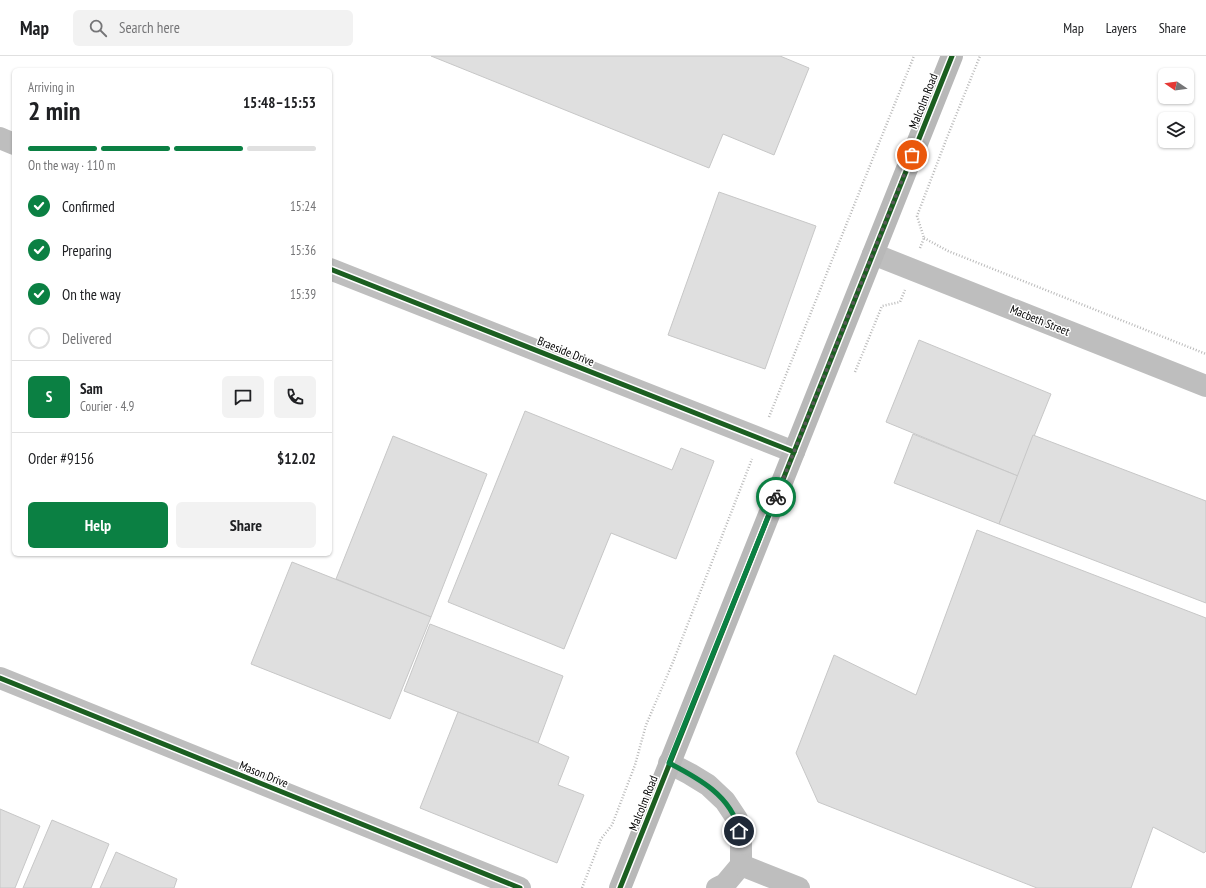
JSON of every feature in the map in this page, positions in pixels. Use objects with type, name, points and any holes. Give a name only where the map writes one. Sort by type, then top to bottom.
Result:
[{"type":"street","name":"Malcolm Road","points":[[620,888],[952,56]]},
{"type":"street","points":[[0,138],[12,143]]},
{"type":"street","name":"Macbeth Street","points":[[873,254],[1206,386]]},
{"type":"street","name":"Braeside Drive","points":[[332,270],[794,452]]},
{"type":"street","name":"Mason Drive","points":[[0,678],[520,888]]},
{"type":"street","points":[[669,763],[708,785],[724,801],[737,819],[741,842],[741,865],[725,884],[717,888]]},
{"type":"street","points":[[741,865],[799,888]]},
{"type":"path","points":[[582,888],[601,839],[612,824],[635,765],[646,726],[673,662],[760,439],[914,56]]},
{"type":"path","points":[[855,372],[882,306],[900,302],[924,238],[918,216],[948,135],[980,56]]},
{"type":"path","points":[[924,238],[948,251],[1206,354]]},
{"type":"building","points":[[431,56],[780,56],[809,68],[774,155],[723,134],[709,168]]},
{"type":"building","points":[[719,192],[816,226],[765,369],[668,335]]},
{"type":"building","points":[[919,340],[1051,394],[1018,476],[886,422]]},
{"type":"building","points":[[525,411],[672,470],[681,448],[714,461],[676,559],[611,533],[564,649],[448,602]]},
{"type":"building","points":[[913,434],[1018,476],[999,524],[894,483]]},
{"type":"building","points":[[1033,435],[1206,501],[1206,603],[999,524]]},
{"type":"building","points":[[393,436],[487,474],[431,617],[336,579]]},
{"type":"building","points":[[977,530],[1206,618],[1206,851],[1204,853],[1153,827],[1131,888],[1037,888],[818,802],[796,753],[834,655],[916,695]]},
{"type":"building","points":[[292,562],[431,617],[390,719],[251,664]]},
{"type":"building","points":[[430,624],[563,676],[538,743],[404,691]]},
{"type":"building","points":[[458,712],[538,743],[569,757],[558,785],[584,795],[557,863],[420,808]]},
{"type":"building","points":[[0,809],[40,826],[15,888],[0,888]]},
{"type":"building","points":[[52,820],[109,844],[91,888],[23,888]]},
{"type":"building","points":[[116,852],[177,879],[174,888],[100,888]]},
{"type":"cycle path","points":[[620,888],[952,56]]},
{"type":"cycle path","points":[[332,270],[794,452]]},
{"type":"cycle path","points":[[0,678],[520,888]]},
{"type":"way so far","points":[[776,497],[912,155]]},
{"type":"route","points":[[739,831],[737,819],[724,801],[708,785],[669,763],[776,497]]}]
